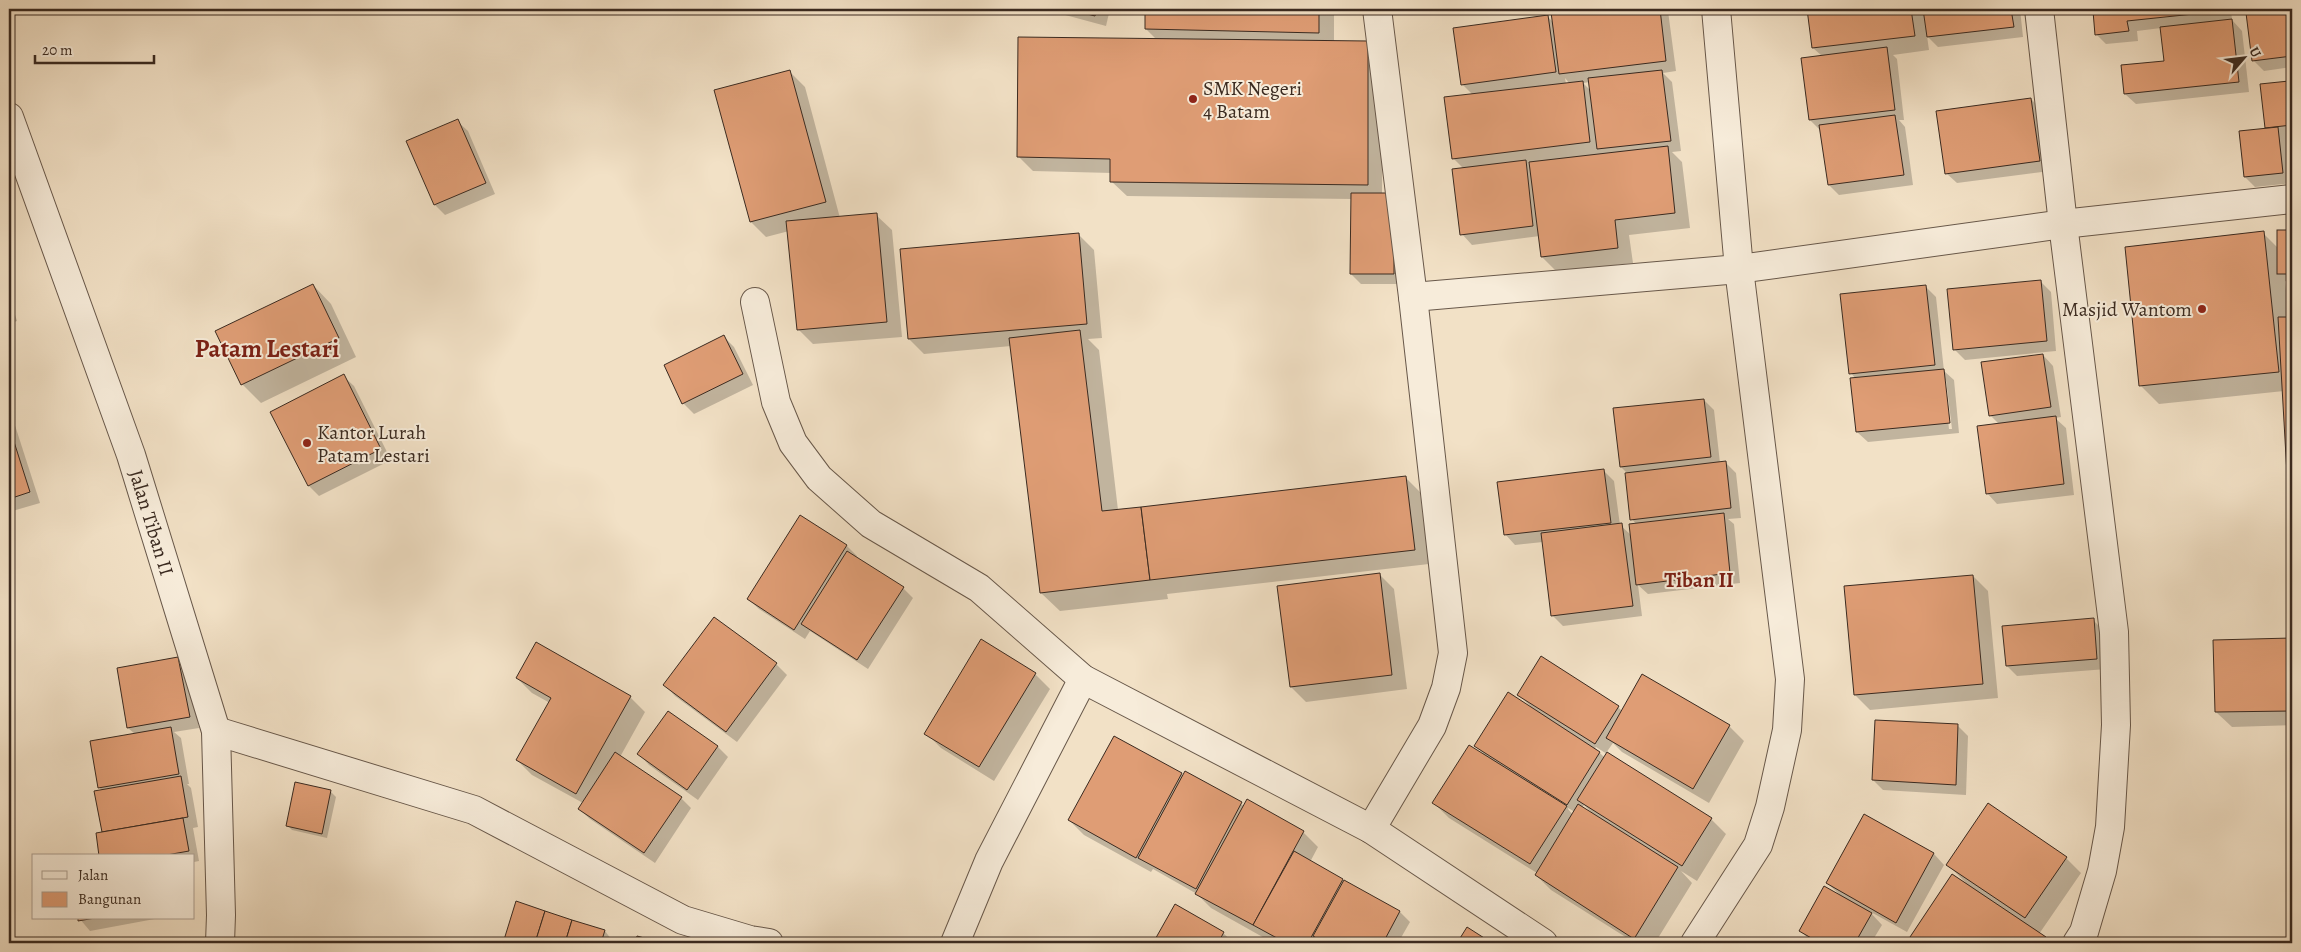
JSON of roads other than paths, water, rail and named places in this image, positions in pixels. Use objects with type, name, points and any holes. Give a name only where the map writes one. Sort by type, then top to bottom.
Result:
[{"type":"street","points":[[1371,829],[1432,726],[1446,688],[1453,653],[1412,297],[1376,9]]},
{"type":"street","points":[[1695,943],[1758,845],[1770,808],[1787,730],[1790,679],[1739,269],[1716,9]]},
{"type":"street","points":[[2039,9],[2063,224],[2114,632],[2116,725],[2110,827],[2088,939]]},
{"type":"street","name":"Jalan Tiban II","points":[[9,117],[131,455],[216,731],[221,915],[220,943]]},
{"type":"street","points":[[1412,297],[1739,269],[2063,224],[2292,199]]},
{"type":"street","points":[[755,302],[776,402],[793,443],[819,478],[871,524],[979,588],[1083,679],[1371,829],[1542,943]]},
{"type":"street","points":[[955,943],[989,862],[1083,679]]},
{"type":"street","points":[[216,731],[474,810],[683,920],[750,940],[769,943]]},
{"type":"place","name":"SMK Negeri 4 Batam","points":[[1193,99]]},
{"type":"place","name":"Masjid Wantom","points":[[2202,309]]},
{"type":"place","name":"Kantor Lurah Patam Lestari","points":[[307,443]]},
{"type":"district","name":"Patam Lestari","points":[[267,349]]},
{"type":"district","name":"Tiban II","points":[[1699,580]]}]
